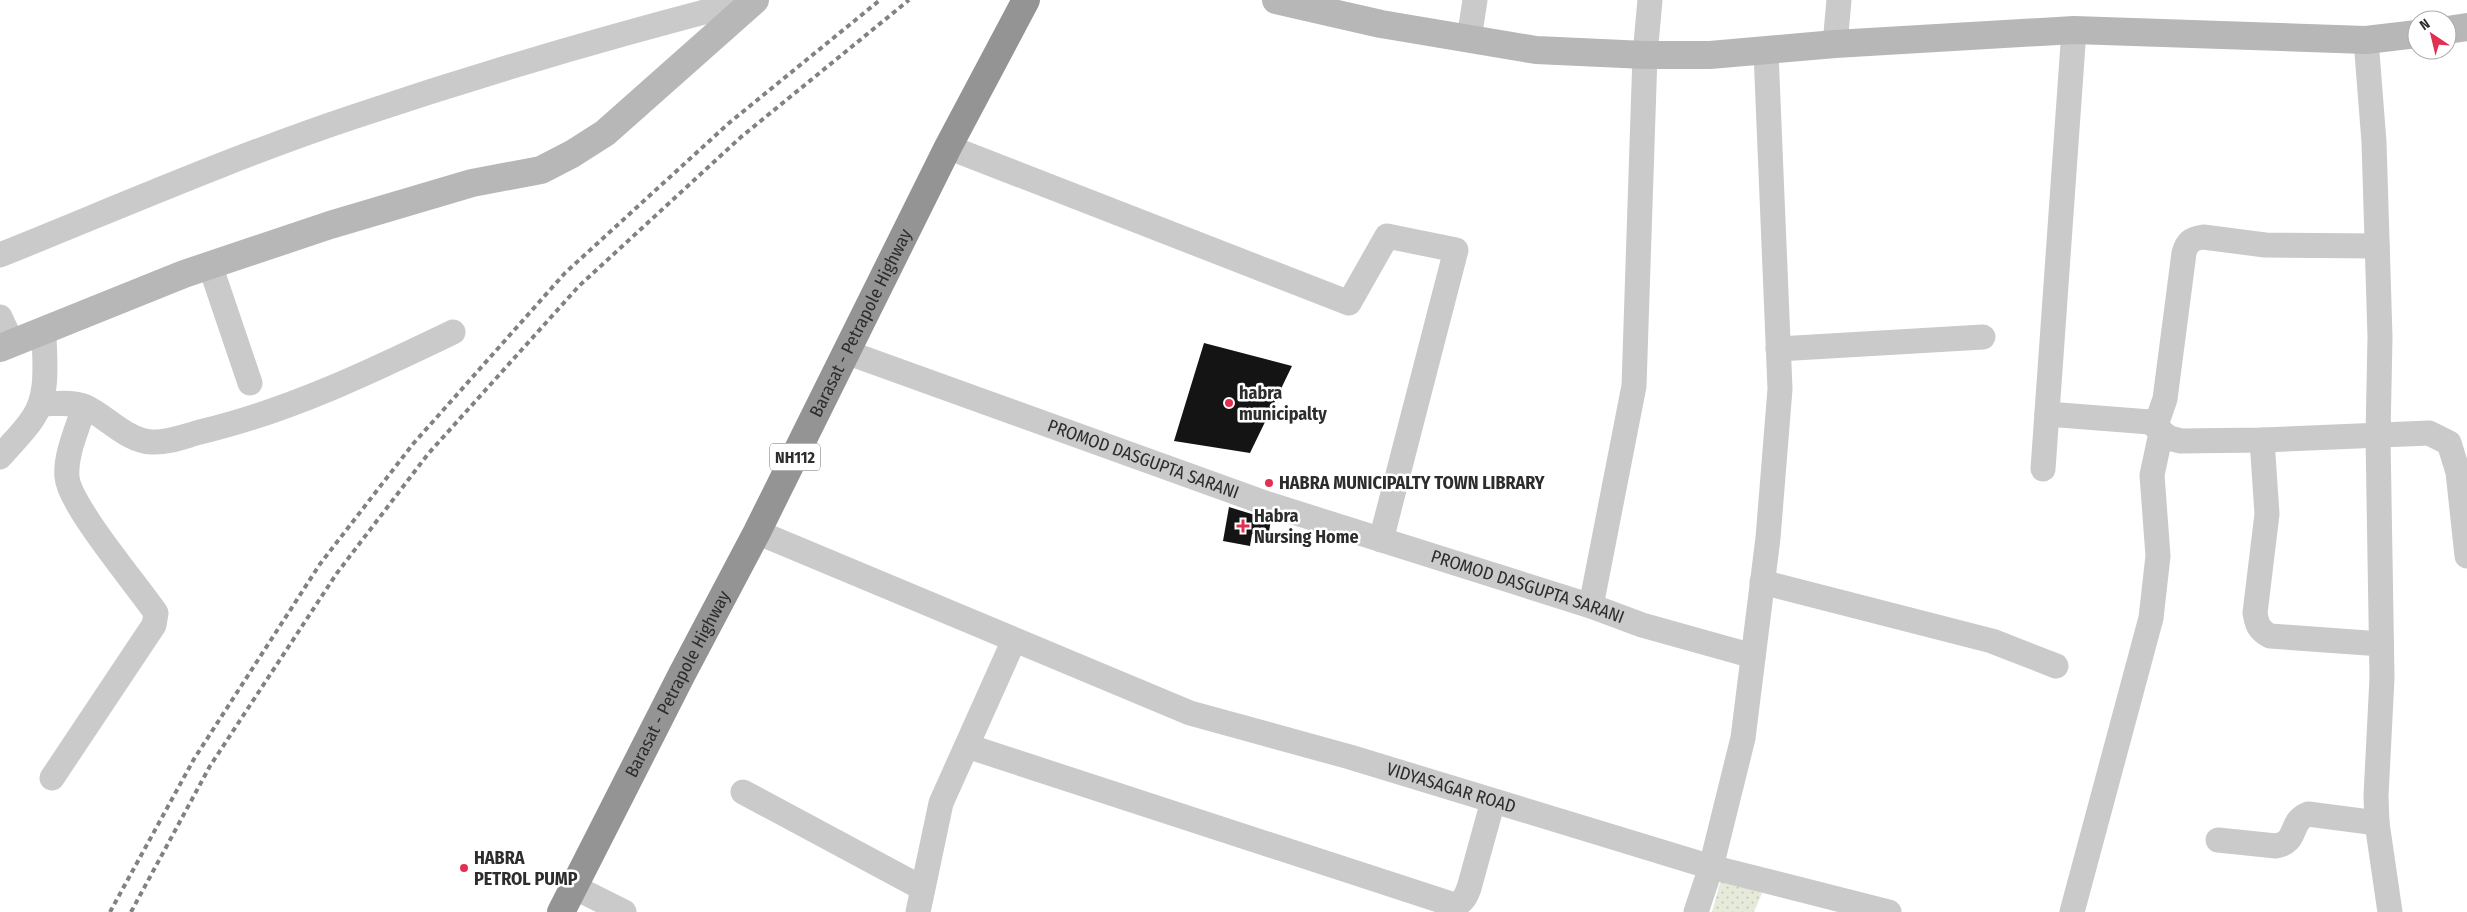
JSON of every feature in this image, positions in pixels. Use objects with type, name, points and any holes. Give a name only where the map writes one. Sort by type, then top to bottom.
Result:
[{"type":"highway","name":"Barasat - Petrapole Highway","points":[[561,912],[682,674],[757,532],[948,147],[1026,0]]},
{"type":"main road","points":[[2,332],[44,330],[210,265],[330,224],[472,183],[541,170],[572,154],[605,133],[753,0]]},
{"type":"main road","points":[[1276,0],[1381,24],[1536,50],[1645,55],[1710,55],[1766,52],[1836,44],[2074,30],[2366,40],[2407,35]]},
{"type":"street","points":[[0,255],[232,161],[352,117],[640,28],[753,0]]},
{"type":"street","points":[[1469,39],[1474,0]]},
{"type":"street","points":[[1591,606],[1634,386],[1645,55],[1650,0]]},
{"type":"street","points":[[1836,44],[1839,0]]},
{"type":"street","points":[[2043,469],[2074,30]]},
{"type":"street","points":[[2366,40],[2380,336],[2378,436],[2381,644],[2376,796],[2377,823],[2390,912]]},
{"type":"street","points":[[1696,912],[1711,867],[1743,738],[1762,582],[1780,389],[1766,52]]},
{"type":"street","points":[[948,147],[1348,303],[1387,236],[1456,250],[1381,540]]},
{"type":"street","points":[[2072,912],[2151,618],[2158,556],[2152,475],[2155,428],[2162,412],[2184,253],[2187,243],[2203,237],[2265,245],[2377,246]]},
{"type":"street","points":[[210,265],[250,383]]},
{"type":"street","points":[[0,456],[33,418],[40,404],[45,384],[44,330]]},
{"type":"street","points":[[40,404],[72,404],[84,407],[134,437],[151,442],[166,441],[233,425],[278,409],[363,375],[453,332]]},
{"type":"street","points":[[1778,349],[1983,337]]},
{"type":"street","name":"PROMOD DASGUPTA SARANI","points":[[846,352],[1268,504],[1591,606],[1642,625],[1753,656]]},
{"type":"street","points":[[52,778],[154,625],[156,613],[84,514],[73,495],[67,477],[70,452],[84,407]]},
{"type":"street","points":[[2047,414],[2155,428],[2169,438],[2181,441],[2262,440],[2429,433],[2449,443],[2458,472],[2467,556]]},
{"type":"street","points":[[2262,440],[2267,514],[2256,613],[2257,625],[2261,631],[2270,636],[2381,644]]},
{"type":"street","name":"VIDYASAGAR ROAD","points":[[757,532],[1190,713],[1350,757],[1711,867],[1889,912]]},
{"type":"street","points":[[1762,582],[1992,641],[2056,666]]},
{"type":"street","points":[[744,792],[920,900],[941,803],[1014,640]]},
{"type":"street","points":[[967,746],[1454,905],[1459,904],[1466,897],[1493,801]]},
{"type":"street","points":[[2218,840],[2276,846],[2284,845],[2291,839],[2296,823],[2308,814],[2377,823]]},
{"type":"street","points":[[574,887],[624,912]]},
{"type":"green space","points":[[1722,876],[1762,893],[1754,912],[1712,912]]},
{"type":"building","name":"habra municipalty","points":[[1204,343],[1292,366],[1250,453],[1174,441]]},
{"type":"building","points":[[1229,507],[1271,520],[1268,537],[1252,534],[1250,546],[1223,541]]},
{"type":"railway","points":[[110,912],[194,759],[320,564],[413,444],[565,273],[729,123],[880,0]]},
{"type":"railway","points":[[131,912],[210,766],[337,573],[428,454],[579,286],[741,137],[909,0]]},
{"type":"place","name":"habra municipalty","points":[[1229,403]]},
{"type":"place","name":"HABRA MUNICIPALTY TOWN LIBRARY","points":[[1269,483]]},
{"type":"place","name":"Habra Nursing Home","points":[[1243,526]]},
{"type":"place","name":"HABRA PETROL PUMP","points":[[464,868]]}]
